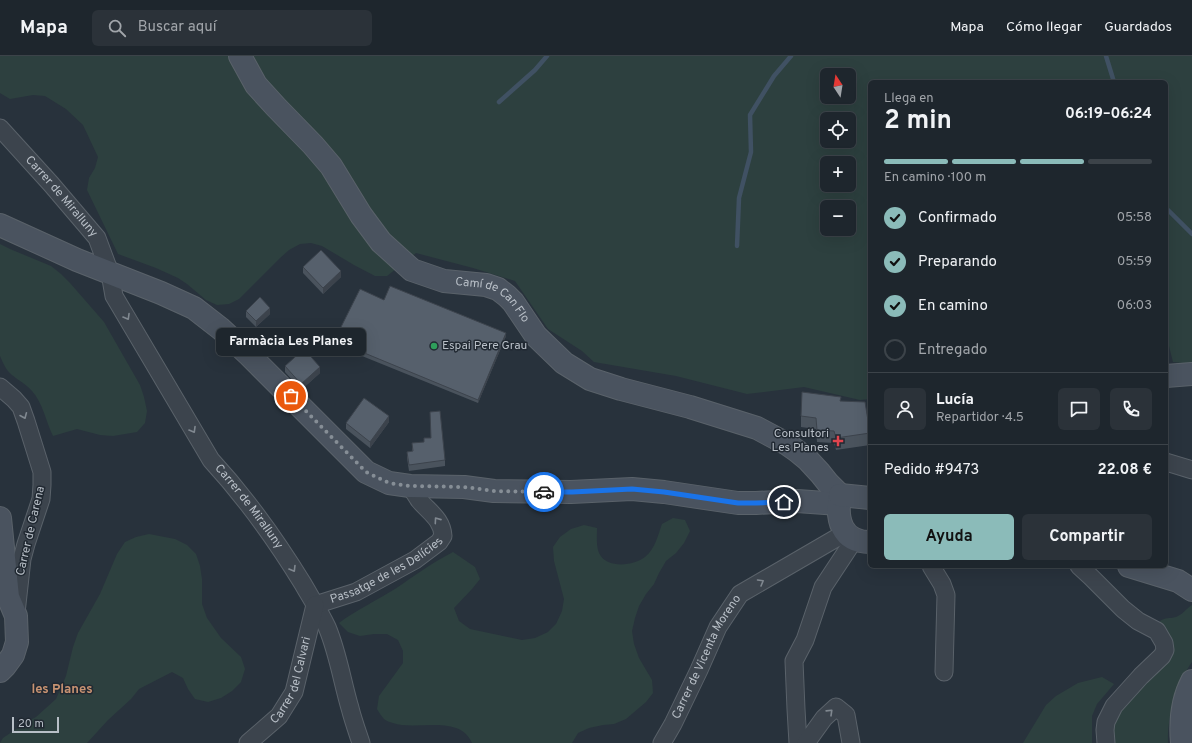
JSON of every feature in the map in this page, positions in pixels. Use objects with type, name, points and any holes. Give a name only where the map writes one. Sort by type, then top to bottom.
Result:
[{"type":"street","name":"Camí de Can Flo","points":[[240,56],[256,85],[305,136],[331,166],[361,215],[381,242],[398,259],[412,270],[444,281],[486,285],[498,289],[513,302],[536,336],[564,363],[590,379],[621,389],[690,407],[757,428],[798,451],[820,473],[839,499]]},
{"type":"street","name":"Carrer de Miralluny","points":[[0,128],[51,184],[97,238],[111,277],[114,296],[211,460],[260,519],[315,605],[326,626],[337,657],[361,743]]},
{"type":"street","points":[[0,225],[111,277],[161,293],[194,308],[221,329],[249,355],[366,472],[389,483],[410,486],[464,487],[494,491],[564,492],[632,489],[664,492],[738,503],[868,498]]},
{"type":"street","points":[[1168,376],[1192,374]]},
{"type":"street","name":"Carrer de Carena","points":[[0,387],[14,399],[20,407],[42,472],[41,499],[22,559],[16,616]]},
{"type":"street","points":[[1168,463],[1192,470]]},
{"type":"street","name":"Passatge de les Delícies","points":[[315,605],[356,592],[415,560],[439,542],[443,536],[443,528],[438,520],[419,500],[410,486]]},
{"type":"street","points":[[798,743],[794,661],[805,640],[823,587],[857,538],[841,525],[839,499]]},
{"type":"street","points":[[0,518],[8,598],[16,616],[17,642],[13,655],[0,671]]},
{"type":"street","name":"Carrer de Vicenta Moreno","points":[[662,743],[674,724],[718,627],[740,594],[857,538]]},
{"type":"street","points":[[932,568],[942,584],[946,595],[944,672]]},
{"type":"street","points":[[1081,568],[1122,609],[1138,621],[1157,631],[1164,643],[1165,650],[1162,656],[1120,699],[1112,710],[1106,722],[1106,743]]},
{"type":"street","points":[[1136,568],[1187,583]]},
{"type":"street","name":"Carrer del Calvari","points":[[248,743],[279,716],[294,692],[315,605]]},
{"type":"street","points":[[1182,743],[1182,709],[1186,694],[1192,681]]},
{"type":"street","points":[[806,743],[824,718],[836,707],[846,715],[851,743]]},
{"type":"shaded area","points":[[0,56],[1192,56],[1192,364],[1173,362],[1168,342],[1168,80],[868,80],[868,399],[860,400],[804,387],[747,394],[676,376],[594,362],[582,351],[548,329],[515,281],[416,253],[387,276],[375,276],[322,246],[311,243],[300,244],[289,250],[280,258],[239,299],[229,304],[217,305],[206,300],[178,278],[118,254],[87,190],[89,178],[95,168],[98,157],[83,125],[66,109],[45,96],[33,95],[10,99],[0,93]]},
{"type":"shaded area","points":[[0,244],[51,266],[70,283],[104,322],[140,385],[144,397],[147,411],[145,423],[137,432],[113,436],[100,435],[77,429],[53,436],[42,407],[36,396],[27,386],[10,373],[0,356]]},
{"type":"shaded area","points":[[673,518],[685,520],[690,531],[684,543],[676,553],[666,561],[654,584],[639,606],[632,631],[634,644],[639,658],[652,680],[653,693],[646,702],[626,719],[614,724],[589,728],[578,733],[572,743],[472,743],[466,734],[458,729],[448,726],[402,725],[393,723],[384,719],[377,709],[379,696],[403,663],[403,651],[398,640],[387,634],[360,636],[348,632],[339,623],[346,618],[453,552],[475,567],[480,579],[454,608],[459,621],[470,629],[522,640],[535,638],[548,632],[556,624],[562,611],[564,599],[554,561],[553,547],[560,537],[571,529],[584,525],[597,528],[597,547],[603,558],[614,564],[627,564],[640,560],[648,554],[656,542],[662,524]]},
{"type":"shaded area","points":[[149,534],[175,539],[187,545],[196,554],[202,579],[202,604],[207,618],[221,638],[241,657],[245,669],[241,682],[232,691],[221,698],[208,702],[195,699],[183,678],[172,672],[139,689],[87,743],[0,743],[3,738],[36,717],[56,699],[66,676],[78,633],[100,594],[117,554],[125,542],[136,537]]},
{"type":"shaded area","points":[[1192,605],[1192,662],[1185,674],[1172,708],[1168,728],[1168,743],[1112,743],[1116,715],[1158,668],[1160,621],[1178,616]]},
{"type":"shaded area","points":[[1102,677],[1114,684],[1097,704],[1092,716],[1092,743],[1023,743],[1046,705],[1056,696],[1078,683]]},
{"type":"building","points":[[321,250],[341,271],[323,288],[303,267]]},
{"type":"building","name":"Espai Pere Grau","points":[[390,286],[506,333],[478,400],[362,352],[366,343],[339,331],[360,289],[384,300]]},
{"type":"building","points":[[260,297],[270,308],[256,321],[246,311]]},
{"type":"building","points":[[304,349],[320,367],[301,384],[285,366]]},
{"type":"building","points":[[802,392],[841,397],[840,401],[865,402],[868,421],[868,433],[836,438],[834,431],[817,430],[816,418],[801,416]]},
{"type":"building","points":[[364,398],[389,416],[370,442],[346,423]]},
{"type":"building","points":[[440,411],[445,460],[409,465],[407,452],[413,451],[412,443],[424,442],[424,438],[431,438],[430,412]]},
{"type":"waterway","points":[[499,102],[535,70],[547,56]]},
{"type":"waterway","points":[[737,246],[739,198],[751,152],[750,115],[774,76],[791,56]]},
{"type":"waterway","points":[[1106,56],[1113,80]]},
{"type":"waterway","points":[[1168,210],[1192,234]]},
{"type":"way so far","points":[[291,396],[366,472],[389,483],[410,486],[464,487],[494,491],[544,492]]},
{"type":"place","name":"Espai Pere Grau","points":[[434,346]]},
{"type":"place","name":"Farmàcia Les Planes","points":[[291,396]]},
{"type":"place","name":"Consultori Les Planes","points":[[838,441]]},
{"type":"district","name":"les Planes","points":[[62,690]]},
{"type":"route","points":[[544,492],[632,489],[664,492],[738,503],[784,502]]}]
